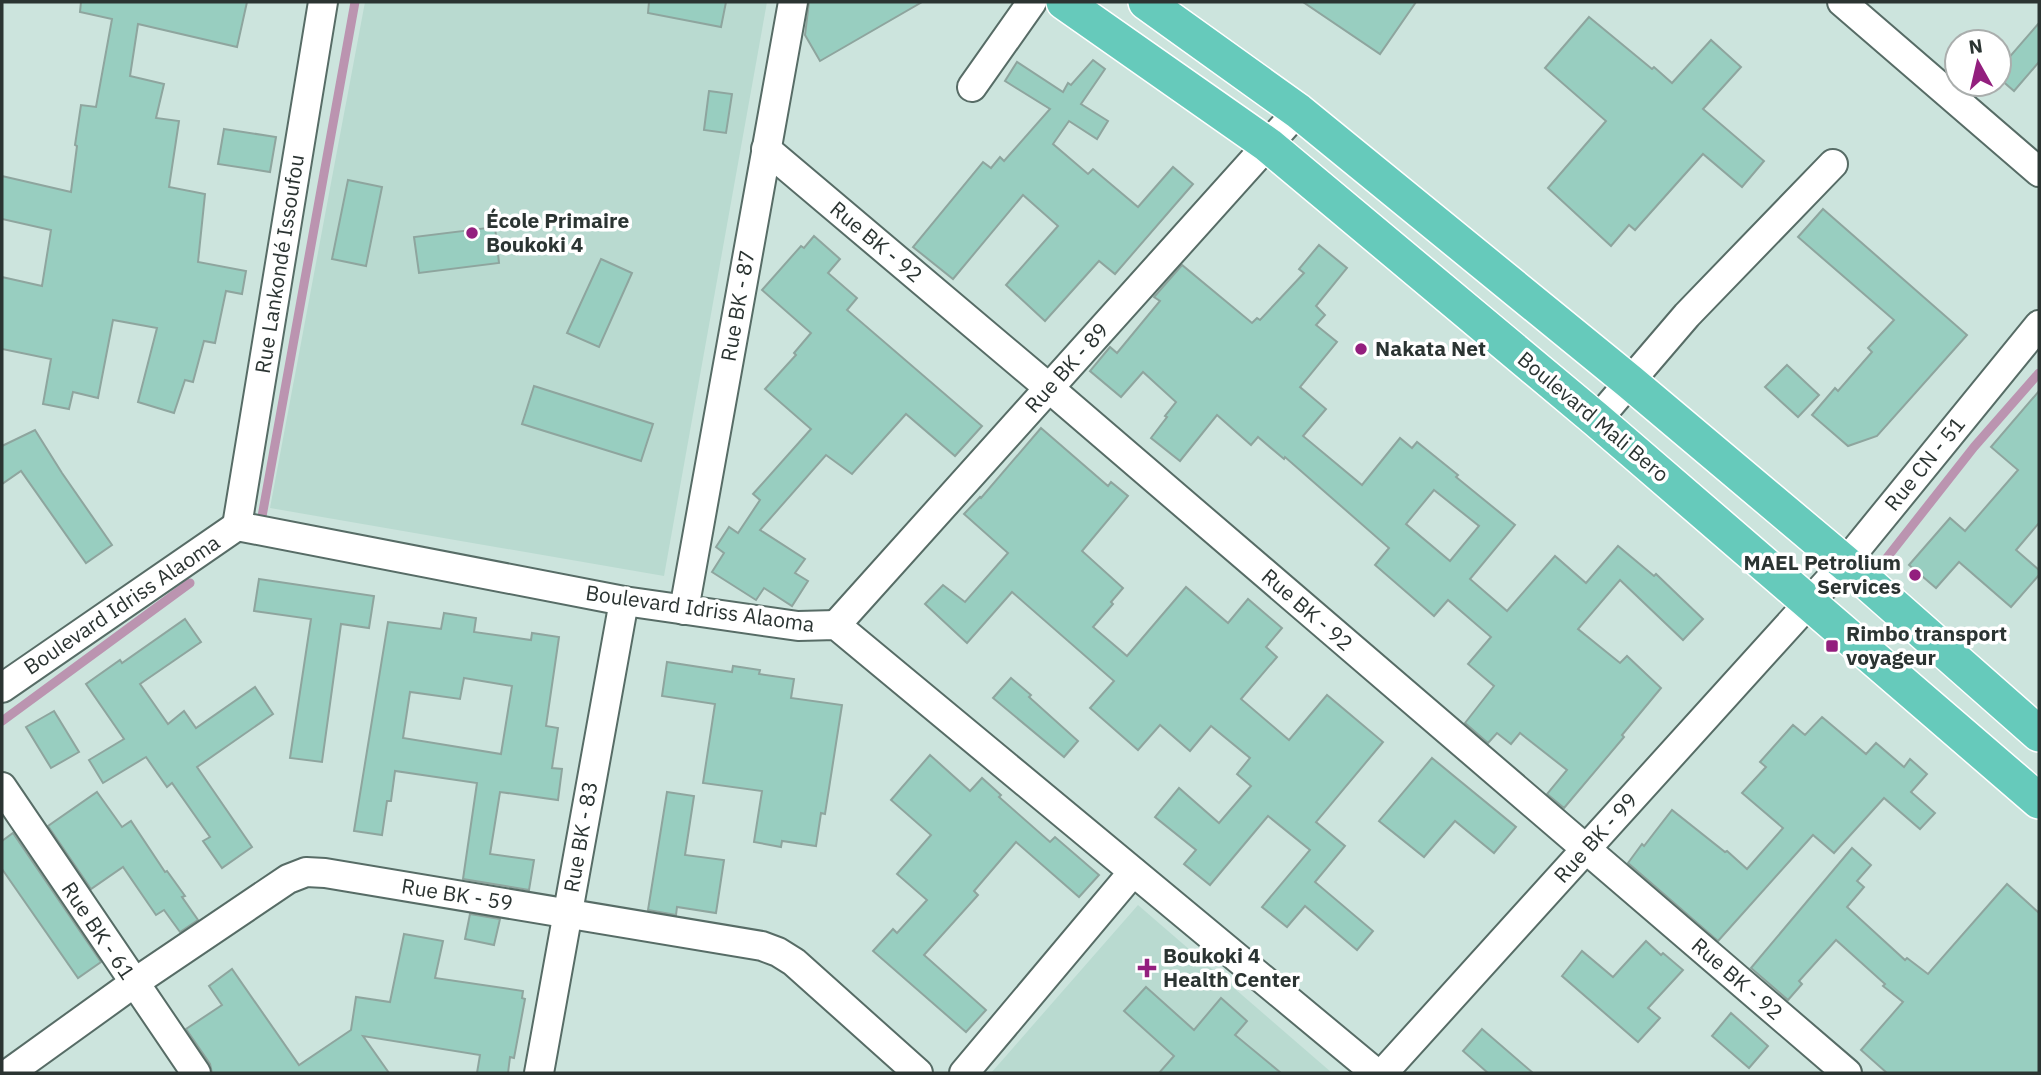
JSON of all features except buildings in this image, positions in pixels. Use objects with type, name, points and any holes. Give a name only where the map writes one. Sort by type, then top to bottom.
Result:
[{"type":"main road","name":"Boulevard Mali Bero","points":[[1064,2],[1268,145],[1597,419],[2039,801]]},
{"type":"main road","points":[[1146,2],[1298,111],[1630,382],[1845,563],[2039,734]]},
{"type":"street","name":"Rue Lankondé Issoufou","points":[[237,527],[323,2]]},
{"type":"street","name":"Rue BK - 87","points":[[684,610],[793,2]]},
{"type":"street","points":[[972,87],[1032,2]]},
{"type":"street","points":[[1842,2],[2039,172]]},
{"type":"street","name":"Rue BK - 89","points":[[836,625],[1298,111]]},
{"type":"street","name":"Rue BK - 92","points":[[766,149],[1049,388],[1847,1073]]},
{"type":"street","points":[[1597,419],[1687,315],[1833,164]]},
{"type":"street","name":"Rue CN - 51","points":[[1809,602],[1845,563],[2039,325]]},
{"type":"street","name":"Boulevard Idriss Alaoma","points":[[2,688],[237,527],[624,601],[798,626],[836,625],[1376,1073]]},
{"type":"street","name":"Rue BK - 83","points":[[539,1073],[624,601]]},
{"type":"street","name":"Rue BK - 99","points":[[1383,1073],[1809,602]]},
{"type":"street","name":"Rue BK - 61","points":[[2,787],[196,1073]]},
{"type":"street","name":"Rue BK - 59","points":[[9,1073],[134,983],[288,879],[306,872],[762,946],[794,962],[918,1073]]},
{"type":"street","points":[[964,1073],[1133,872]]},
{"type":"shaded area","points":[[365,2],[767,2],[664,576],[270,508]]},
{"type":"shaded area","name":"Boukoki 4 Health Center","points":[[1138,905],[1331,1072],[991,1073]]},
{"type":"waterway","points":[[261,522],[355,2]]},
{"type":"waterway","points":[[1878,569],[1974,447],[2039,373]]},
{"type":"waterway","points":[[2,721],[190,583]]},
{"type":"place","name":"École Primaire Boukoki 4","points":[[472,233]]},
{"type":"place","name":"Nakata Net","points":[[1361,349]]},
{"type":"place","name":"MAEL Petrolium Services","points":[[1915,575]]},
{"type":"place","name":"Rimbo transport voyageur","points":[[1832,646]]},
{"type":"place","name":"Boukoki 4 Health Center","points":[[1147,968]]}]
